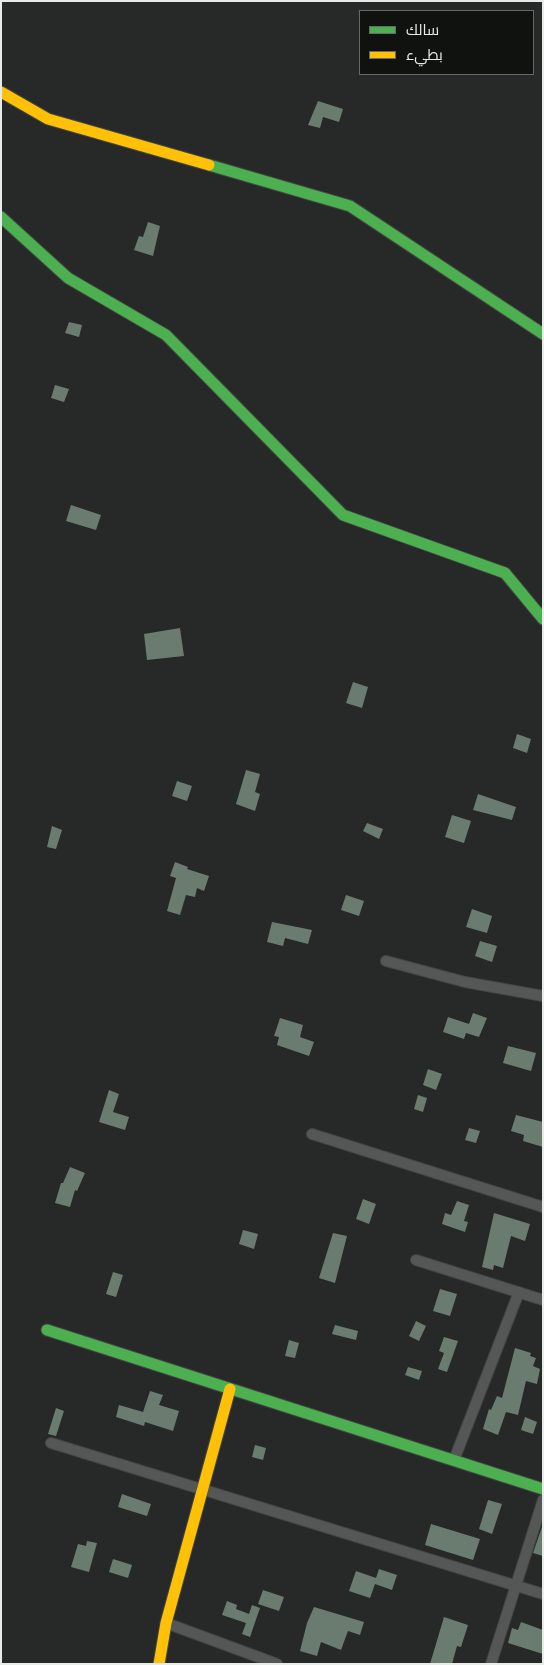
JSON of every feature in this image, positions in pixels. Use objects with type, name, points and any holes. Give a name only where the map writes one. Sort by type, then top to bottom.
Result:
[{"type":"street","points":[[1,92],[48,119],[350,206],[543,334]]},
{"type":"street","points":[[1,216],[68,278],[166,335],[343,515],[505,574],[543,619]]},
{"type":"street","points":[[386,961],[465,982],[543,996]]},
{"type":"street","points":[[312,1134],[543,1207]]},
{"type":"street","points":[[416,1260],[543,1300]]},
{"type":"street","points":[[454,1460],[519,1292]]},
{"type":"street","points":[[47,1330],[543,1489]]},
{"type":"street","points":[[159,1664],[166,1623],[230,1388]]},
{"type":"street","points":[[51,1444],[543,1594]]},
{"type":"street","points":[[491,1664],[543,1500]]},
{"type":"street","points":[[166,1623],[277,1664]]},
{"type":"building","points":[[318,101],[343,109],[339,122],[323,117],[320,128],[308,125]]},
{"type":"building","points":[[148,222],[160,226],[153,256],[134,250],[139,236],[143,237]]},
{"type":"building","points":[[69,322],[82,325],[79,337],[65,333]]},
{"type":"building","points":[[55,385],[69,389],[64,402],[51,398]]},
{"type":"building","points":[[71,505],[101,515],[96,530],[66,521]]},
{"type":"building","points":[[180,628],[184,656],[147,660],[144,634]]},
{"type":"building","points":[[353,682],[368,687],[362,708],[346,703]]},
{"type":"building","points":[[517,734],[531,739],[527,753],[513,748]]},
{"type":"building","points":[[246,770],[260,774],[255,792],[260,794],[255,811],[236,804]]},
{"type":"building","points":[[177,781],[192,786],[187,801],[172,796]]},
{"type":"building","points":[[478,794],[516,807],[512,820],[473,810]]},
{"type":"building","points":[[452,815],[471,821],[464,843],[445,837]]},
{"type":"building","points":[[367,823],[383,829],[379,839],[363,831]]},
{"type":"building","points":[[52,826],[62,830],[56,849],[47,847]]},
{"type":"building","points":[[175,862],[188,867],[187,869],[209,876],[204,891],[197,888],[195,897],[186,895],[180,915],[167,911],[176,878],[170,876]]},
{"type":"building","points":[[346,895],[364,901],[359,916],[341,910]]},
{"type":"building","points":[[472,909],[492,916],[487,933],[466,927]]},
{"type":"building","points":[[272,922],[312,930],[308,944],[285,938],[283,946],[267,942]]},
{"type":"building","points":[[480,941],[497,946],[492,962],[475,956]]},
{"type":"building","points":[[473,1013],[487,1018],[479,1037],[466,1033],[464,1039],[443,1032],[448,1017],[469,1024]]},
{"type":"building","points":[[280,1018],[303,1025],[300,1037],[314,1042],[309,1056],[277,1045],[279,1037],[274,1036]]},
{"type":"building","points":[[508,1046],[536,1053],[531,1071],[503,1063]]},
{"type":"building","points":[[428,1069],[442,1074],[436,1090],[423,1085]]},
{"type":"building","points":[[109,1090],[119,1094],[113,1112],[129,1117],[125,1130],[99,1122]]},
{"type":"building","points":[[418,1095],[427,1098],[423,1112],[414,1109]]},
{"type":"building","points":[[516,1115],[543,1122],[543,1147],[523,1141],[524,1135],[511,1131]]},
{"type":"building","points":[[469,1128],[480,1131],[476,1143],[465,1140]]},
{"type":"building","points":[[70,1167],[85,1173],[77,1191],[75,1190],[70,1207],[55,1203],[61,1183],[63,1183]]},
{"type":"building","points":[[363,1199],[376,1204],[369,1224],[356,1219]]},
{"type":"building","points":[[457,1201],[469,1205],[464,1221],[468,1222],[465,1232],[442,1224],[445,1213],[451,1215]]},
{"type":"building","points":[[494,1213],[530,1224],[525,1241],[511,1236],[503,1268],[494,1265],[493,1270],[482,1267]]},
{"type":"building","points":[[243,1230],[258,1234],[254,1249],[239,1244]]},
{"type":"building","points":[[333,1233],[347,1236],[335,1283],[319,1278]]},
{"type":"building","points":[[113,1272],[123,1275],[116,1297],[106,1294]]},
{"type":"building","points":[[440,1289],[457,1294],[450,1316],[433,1311]]},
{"type":"building","points":[[416,1321],[426,1326],[419,1341],[409,1336]]},
{"type":"building","points":[[335,1325],[358,1331],[356,1340],[332,1334]]},
{"type":"building","points":[[444,1337],[458,1341],[447,1372],[438,1369],[444,1353],[439,1351]]},
{"type":"building","points":[[289,1340],[299,1343],[295,1358],[285,1356]]},
{"type":"building","points":[[515,1348],[531,1353],[530,1356],[536,1358],[533,1366],[540,1369],[537,1384],[526,1381],[518,1415],[506,1412],[498,1435],[483,1429],[489,1409],[491,1410],[497,1396],[502,1398]]},
{"type":"building","points":[[408,1367],[422,1371],[419,1380],[405,1375]]},
{"type":"building","points":[[150,1391],[163,1395],[159,1405],[179,1411],[173,1431],[145,1422],[144,1426],[116,1417],[119,1405],[143,1412]]},
{"type":"building","points":[[56,1408],[64,1411],[56,1436],[48,1434]]},
{"type":"building","points":[[525,1417],[537,1422],[533,1434],[521,1430]]},
{"type":"building","points":[[255,1445],[266,1448],[263,1460],[252,1457]]},
{"type":"building","points":[[122,1494],[151,1504],[147,1516],[118,1507]]},
{"type":"building","points":[[488,1500],[502,1504],[492,1534],[479,1529]]},
{"type":"building","points":[[431,1524],[480,1539],[473,1560],[425,1545]]},
{"type":"building","points":[[543,1524],[543,1556],[533,1553]]},
{"type":"building","points":[[87,1541],[97,1543],[89,1572],[71,1567],[78,1544],[86,1546]]},
{"type":"building","points":[[113,1559],[132,1565],[128,1578],[109,1572]]},
{"type":"building","points":[[379,1569],[397,1575],[392,1590],[375,1584],[370,1598],[349,1591],[356,1571],[376,1578]]},
{"type":"building","points":[[263,1590],[284,1597],[279,1611],[258,1604]]},
{"type":"building","points":[[227,1601],[237,1605],[236,1609],[249,1614],[252,1605],[260,1608],[250,1637],[242,1634],[246,1623],[222,1615]]},
{"type":"building","points":[[314,1607],[364,1622],[360,1635],[348,1631],[341,1650],[321,1642],[317,1656],[300,1651],[307,1623]]},
{"type":"building","points":[[444,1617],[468,1625],[461,1647],[457,1646],[452,1664],[430,1664]]},
{"type":"building","points":[[521,1622],[543,1630],[543,1654],[508,1643],[512,1628],[518,1630]]},
{"type":"traffic: fast","points":[[209,165],[350,206],[543,334]]},
{"type":"traffic: fast","points":[[1,217],[68,278],[166,335],[343,515],[505,573],[543,619]]},
{"type":"traffic: fast","points":[[47,1330],[543,1489]]},
{"type":"traffic: slow","points":[[1,92],[48,119],[209,165]]},
{"type":"traffic: slow","points":[[159,1664],[166,1623],[230,1389]]}]
